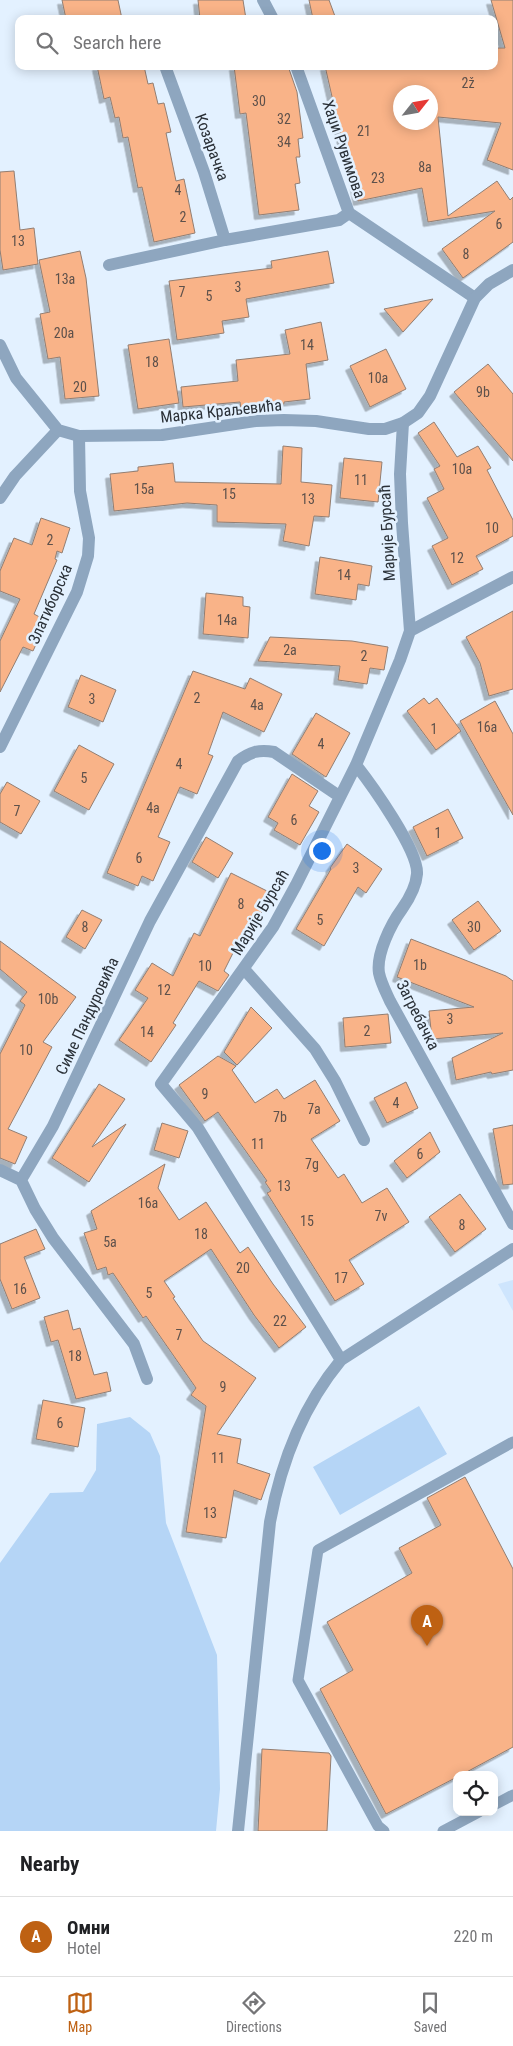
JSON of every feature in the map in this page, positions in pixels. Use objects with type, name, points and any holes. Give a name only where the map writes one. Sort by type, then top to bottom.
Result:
[{"type":"street","points":[[264,0],[272,15]]},
{"type":"street","name":"Козарачка","points":[[166,70],[204,172],[225,240]]},
{"type":"street","name":"Хаџи Рувимова","points":[[297,70],[349,213],[475,298]]},
{"type":"street","points":[[109,265],[225,240],[339,220],[349,213]]},
{"type":"street","name":"Марка Краљевића","points":[[58,430],[79,436],[162,435],[256,421],[316,421],[369,430],[385,429],[402,424],[418,412],[430,396],[475,298],[489,284],[513,270]]},
{"type":"street","points":[[0,345],[16,378],[58,430],[15,476],[0,498]]},
{"type":"street","name":"Марије Бурсаћ","points":[[341,1360],[198,1128],[161,1084],[244,969],[291,894],[356,765],[410,631],[401,513],[402,424]]},
{"type":"street","name":"Златиборска","points":[[0,747],[77,592],[88,556],[89,538],[80,491],[79,436]]},
{"type":"street","points":[[410,631],[513,578]]},
{"type":"street","name":"Симе Пандуровића","points":[[21,1180],[53,1126],[150,921],[238,762],[248,754],[262,750],[274,752],[339,796]]},
{"type":"street","name":"Загребачка","points":[[356,765],[384,803],[412,856],[417,872],[416,884],[395,919],[381,952],[379,971],[383,985],[513,1224]]},
{"type":"street","points":[[244,969],[315,1049],[325,1063],[364,1140]]},
{"type":"street","points":[[0,1170],[21,1180],[35,1209],[53,1238],[134,1344],[147,1379]]},
{"type":"street","points":[[238,1831],[270,1522],[275,1491],[284,1463],[310,1402],[341,1360],[513,1248]]},
{"type":"lane","points":[[384,1831],[378,1826],[298,1680],[318,1550],[513,1442]]},
{"type":"lane","points":[[498,1802],[513,1795]]},
{"type":"lane","points":[[443,1831],[472,1816]]},
{"type":"shaded area","points":[[513,1280],[513,1311],[498,1284]]},
{"type":"shaded area","points":[[419,1406],[447,1454],[340,1515],[313,1467]]},
{"type":"shaded area","points":[[130,1417],[150,1433],[160,1456],[166,1523],[217,1655],[220,1789],[216,1831],[0,1831],[0,1563],[50,1493],[83,1492],[96,1470],[97,1424]]},
{"type":"building","points":[[62,0],[118,0],[121,15],[65,15]]},
{"type":"building","points":[[198,0],[243,0],[245,15],[200,15]]},
{"type":"building","points":[[309,0],[329,0],[335,15],[312,15]]},
{"type":"building","points":[[491,0],[513,0],[513,170],[487,160],[501,123],[438,117],[448,216],[497,181],[510,200],[513,197],[513,242],[463,278],[442,249],[495,211],[428,222],[422,188],[358,201],[348,148],[344,149],[326,70],[498,70],[498,48],[505,48],[498,24],[498,15],[495,15]]},
{"type":"building","points":[[98,70],[145,70],[148,84],[153,83],[158,104],[164,103],[171,132],[166,133],[176,181],[184,179],[195,233],[154,242],[142,187],[138,188],[128,137],[123,138],[119,117],[115,118],[110,97],[104,99]]},
{"type":"building","points":[[234,70],[289,70],[297,92],[303,138],[298,139],[300,157],[296,157],[300,183],[295,184],[299,210],[259,215],[246,113],[240,114]]},
{"type":"building","points":[[14,171],[20,230],[34,228],[38,264],[3,270],[0,250],[0,172]]},
{"type":"building","points":[[80,251],[86,278],[99,396],[65,399],[60,357],[48,359],[40,314],[50,312],[39,260]]},
{"type":"building","points":[[328,251],[334,283],[246,299],[249,317],[222,321],[224,333],[177,340],[169,281],[272,268],[271,261]]},
{"type":"building","points":[[433,299],[403,332],[384,309]]},
{"type":"building","points":[[321,322],[328,360],[306,364],[310,399],[241,409],[240,402],[183,407],[181,387],[238,381],[236,360],[290,354],[285,330]]},
{"type":"building","points":[[169,339],[179,403],[138,409],[128,345]]},
{"type":"building","points":[[386,349],[406,389],[370,407],[350,366]]},
{"type":"building","points":[[488,364],[513,394],[513,461],[454,392]]},
{"type":"building","points":[[434,422],[457,457],[478,446],[491,468],[487,470],[513,520],[513,536],[476,556],[483,569],[452,585],[432,546],[448,538],[427,498],[444,489],[434,469],[440,466],[418,433]]},
{"type":"building","points":[[283,446],[302,448],[301,482],[332,485],[329,517],[314,516],[309,546],[283,541],[286,524],[217,522],[217,505],[187,503],[114,511],[110,474],[138,471],[138,467],[173,463],[175,482],[281,484]]},
{"type":"building","points":[[344,458],[382,462],[378,502],[340,498]]},
{"type":"building","points":[[41,518],[70,528],[62,553],[57,551],[55,559],[57,560],[34,614],[47,621],[33,651],[23,647],[0,692],[0,641],[20,599],[0,591],[0,571],[14,538],[32,545]]},
{"type":"building","points":[[320,557],[372,566],[369,586],[358,584],[356,600],[315,594]]},
{"type":"building","points":[[206,593],[243,597],[243,606],[250,607],[248,638],[203,634]]},
{"type":"building","points":[[513,611],[513,689],[489,696],[480,663],[466,637]]},
{"type":"building","points":[[270,637],[352,641],[388,647],[384,670],[370,668],[367,684],[338,680],[340,666],[258,661]]},
{"type":"building","points":[[193,671],[245,689],[250,678],[282,694],[264,732],[223,712],[208,754],[213,756],[197,794],[180,787],[158,837],[170,842],[153,881],[142,876],[138,886],[107,873]]},
{"type":"building","points":[[81,675],[116,690],[103,722],[68,707]]},
{"type":"building","points":[[424,698],[429,704],[437,698],[461,731],[436,750],[407,711]]},
{"type":"building","points":[[495,701],[513,734],[513,815],[460,721]]},
{"type":"building","points":[[316,713],[350,733],[326,777],[292,754]]},
{"type":"building","points":[[79,745],[114,764],[89,810],[54,791]]},
{"type":"building","points":[[292,774],[318,791],[309,806],[319,812],[300,845],[274,830],[278,823],[268,817]]},
{"type":"building","points":[[7,782],[40,801],[21,834],[0,822],[0,794]]},
{"type":"building","points":[[448,809],[463,838],[427,856],[413,827]]},
{"type":"building","points":[[206,837],[233,853],[218,878],[192,862]]},
{"type":"building","points":[[347,844],[382,869],[366,893],[358,887],[324,946],[296,929],[330,868]]},
{"type":"building","points":[[231,873],[271,893],[251,934],[244,931],[224,971],[229,975],[218,991],[199,981],[173,1023],[176,1025],[151,1062],[119,1040],[148,998],[135,990],[152,963],[173,976],[194,933],[200,936]]},
{"type":"building","points":[[478,901],[501,931],[474,950],[452,920]]},
{"type":"building","points":[[82,910],[102,920],[85,949],[66,937]]},
{"type":"building","points":[[411,939],[506,976],[513,981],[513,1070],[492,1074],[491,1072],[456,1080],[452,1058],[503,1033],[432,1039],[429,1011],[474,1007],[397,977]]},
{"type":"building","points":[[0,941],[76,997],[43,1042],[52,1047],[8,1129],[27,1137],[15,1164],[0,1158],[0,1054],[25,1005],[20,1001],[27,992],[0,969]]},
{"type":"building","points":[[251,1007],[272,1028],[237,1065],[224,1052]]},
{"type":"building","points":[[388,1014],[391,1043],[345,1047],[343,1018]]},
{"type":"building","points":[[218,1056],[236,1066],[232,1070],[255,1103],[277,1089],[284,1099],[315,1080],[340,1121],[311,1139],[338,1178],[344,1174],[362,1203],[387,1188],[409,1222],[349,1260],[364,1284],[335,1301],[267,1193],[271,1191],[265,1182],[267,1181],[218,1112],[205,1121],[179,1085]]},
{"type":"building","points":[[406,1082],[418,1108],[387,1123],[374,1098]]},
{"type":"building","points":[[99,1084],[125,1099],[92,1147],[126,1124],[89,1182],[52,1158]]},
{"type":"building","points":[[162,1123],[188,1131],[179,1158],[154,1150]]},
{"type":"building","points":[[513,1125],[513,1184],[503,1185],[493,1129]]},
{"type":"building","points":[[430,1132],[440,1152],[407,1178],[394,1161]]},
{"type":"building","points":[[165,1164],[158,1188],[179,1220],[206,1202],[240,1253],[248,1247],[306,1327],[279,1348],[254,1315],[211,1249],[164,1281],[175,1297],[173,1298],[203,1341],[256,1378],[217,1434],[241,1439],[237,1463],[270,1474],[261,1500],[234,1490],[226,1538],[186,1532],[206,1406],[191,1395],[196,1388],[146,1316],[143,1318],[113,1273],[108,1275],[106,1267],[97,1270],[84,1233],[97,1229],[91,1211]]},
{"type":"building","points":[[460,1194],[486,1229],[455,1252],[429,1217]]},
{"type":"building","points":[[36,1229],[45,1249],[24,1257],[40,1298],[12,1309],[0,1279],[0,1244]]},
{"type":"building","points":[[68,1310],[73,1330],[80,1328],[94,1375],[107,1372],[111,1391],[76,1399],[58,1340],[51,1342],[44,1317]]},
{"type":"building","points":[[43,1400],[85,1408],[78,1447],[36,1439]]},
{"type":"building","points":[[465,1477],[513,1569],[513,1747],[468,1771],[453,1771],[453,1779],[386,1814],[320,1689],[353,1670],[327,1622],[412,1573],[399,1548],[441,1525],[427,1498]]},
{"type":"building","points":[[262,1749],[329,1753],[331,1756],[327,1831],[258,1831]]},
{"type":"place","name":"Омни","points":[[427,1646]]}]
